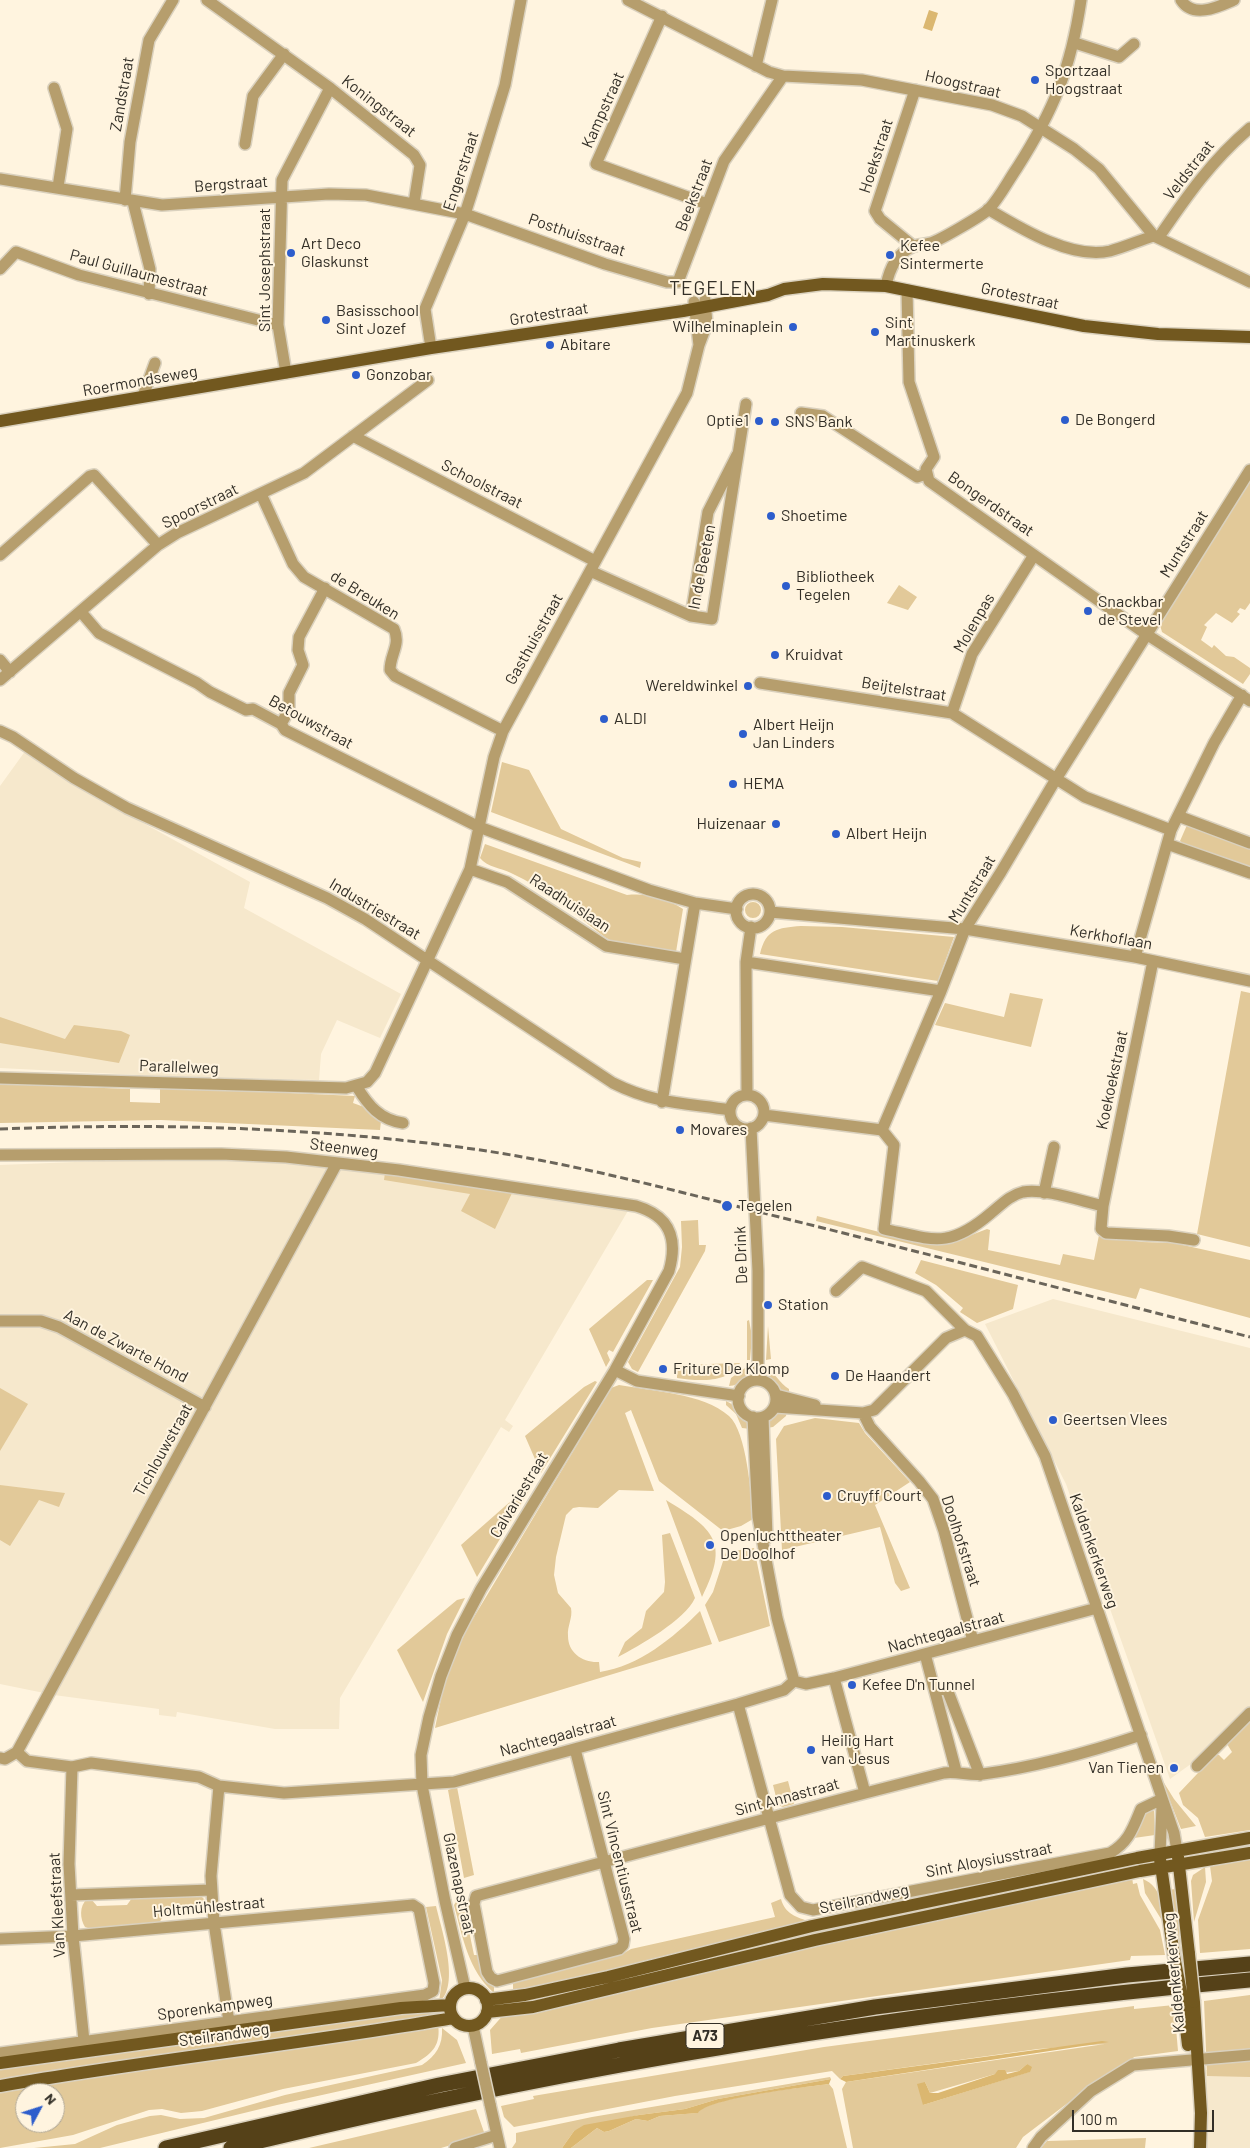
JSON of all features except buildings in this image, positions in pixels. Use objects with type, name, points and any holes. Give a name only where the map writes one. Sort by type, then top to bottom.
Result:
[{"type":"highway","name":"A73","points":[[166,2148],[439,2085],[875,2007],[1128,1975],[1250,1964]]},
{"type":"highway","name":"A73","points":[[231,2148],[451,2098],[621,2066],[809,2034],[1121,1992],[1250,1980]]},
{"type":"main road","name":"Grotestraat","points":[[286,373],[431,348],[672,312],[700,304],[768,295],[784,289],[822,284],[886,286],[1084,326],[1158,334],[1250,337]]},
{"type":"main road","name":"Roermondseweg","points":[[0,422],[286,373]]},
{"type":"main road","name":"Steilrandweg","points":[[487,2006],[525,1995],[812,1926],[1160,1854],[1250,1838]]},
{"type":"main road","name":"Kaldenkerkerweg","points":[[1177,1851],[1189,1954],[1188,2002],[1201,2113],[1200,2147]]},
{"type":"main road","name":"Steilrandweg","points":[[487,2006],[550,2003],[815,1940],[1179,1864],[1250,1853]]},
{"type":"main road","name":"Kaldenkerkerweg","points":[[1160,1854],[1160,1868],[1174,1956],[1188,2002]]},
{"type":"main road","points":[[465,1988],[478,1990],[487,2006],[479,2023],[473,2026],[461,2025],[452,2018],[450,2005],[458,1992],[465,1988]]},
{"type":"main road","name":"Steilrandweg","points":[[0,2063],[401,2008],[450,2005]]},
{"type":"main road","name":"Steilrandweg","points":[[0,2086],[106,2068],[400,2028],[452,2018]]},
{"type":"street","name":"Zandstraat","points":[[149,294],[150,269],[129,201],[130,142],[149,40],[173,0]]},
{"type":"street","name":"Koningstraat","points":[[207,0],[330,88],[414,155],[420,165],[414,203]]},
{"type":"street","name":"Engerstraat","points":[[431,348],[425,309],[465,214],[505,85],[521,0]]},
{"type":"street","name":"Hoogstraat","points":[[628,0],[756,66],[783,76],[862,80],[992,105],[1022,116],[1099,168],[1157,236],[1250,282]]},
{"type":"street","points":[[756,66],[772,0]]},
{"type":"street","points":[[886,286],[889,269],[904,252],[913,246],[932,243],[988,209],[1042,128],[1060,89],[1074,44],[1081,0]]},
{"type":"street","points":[[1181,0],[1193,10],[1214,10],[1234,0]]},
{"type":"street","name":"Kampstraat","points":[[662,16],[596,164],[707,204]]},
{"type":"street","points":[[1074,44],[1119,57],[1134,44]]},
{"type":"street","points":[[244,144],[253,96],[284,54]]},
{"type":"street","name":"Beekstraat","points":[[678,282],[724,161],[783,76]]},
{"type":"street","points":[[54,88],[67,128],[58,187]]},
{"type":"street","name":"Sint Josephstraat","points":[[286,373],[278,325],[282,180],[330,88]]},
{"type":"street","name":"Hoekstraat","points":[[913,246],[880,219],[875,211],[915,90]]},
{"type":"street","name":"Veldstraat","points":[[1157,236],[1200,178],[1230,145],[1250,128]]},
{"type":"street","name":"Bergstraat","points":[[0,179],[162,205],[329,194],[366,195],[465,214]]},
{"type":"street","points":[[988,209],[1038,238],[1090,252],[1109,251],[1157,236]]},
{"type":"street","name":"Posthuisstraat","points":[[465,214],[605,264],[667,282],[678,282]]},
{"type":"street","name":"Paul Guillaumestraat","points":[[0,269],[16,252],[79,275],[278,325]]},
{"type":"street","name":"Bongerdstraat","points":[[907,290],[909,382],[934,457],[926,469],[929,481],[1146,634],[1246,698]]},
{"type":"street","name":"Gasthuisstraat","points":[[428,961],[470,869],[494,757],[503,731],[687,393],[699,345],[700,304]]},
{"type":"street","points":[[143,396],[155,363]]},
{"type":"street","name":"Spoorstraat","points":[[0,680],[158,544],[177,533],[304,474],[428,380]]},
{"type":"street","name":"In de Beeten","points":[[737,455],[708,512],[691,616],[712,619],[746,404]]},
{"type":"street","points":[[801,412],[823,416],[917,477],[926,474]]},
{"type":"street","name":"Schoolstraat","points":[[353,436],[593,566],[691,616]]},
{"type":"street","name":"Muntstraat","points":[[882,1130],[965,929],[1146,634],[1250,470]]},
{"type":"street","points":[[0,555],[90,476],[94,475],[158,544]]},
{"type":"street","name":"de Breuken","points":[[261,494],[293,564],[304,577],[394,629],[398,638],[397,647],[390,661],[390,670],[395,676],[503,731]]},
{"type":"street","name":"Molenpas","points":[[952,713],[972,654],[1034,555]]},
{"type":"street","points":[[281,724],[290,710],[289,693],[303,665],[298,650],[299,637],[325,588]]},
{"type":"street","name":"Betouwstraat","points":[[81,612],[99,633],[197,682],[217,696],[246,710],[253,709],[281,724],[285,730],[479,827]]},
{"type":"street","points":[[0,660],[10,672]]},
{"type":"street","name":"Beijtelstraat","points":[[760,683],[952,713],[1085,797],[1172,830]]},
{"type":"street","points":[[1135,957],[1166,844],[1178,816],[1246,698]]},
{"type":"street","name":"Industriestraat","points":[[0,731],[13,737],[74,778],[127,808],[328,898],[365,919],[613,1083],[638,1095],[662,1102],[730,1110]]},
{"type":"street","points":[[1178,816],[1250,843]]},
{"type":"street","name":"Raadhuislaan","points":[[479,827],[649,890],[694,903],[737,909]]},
{"type":"street","points":[[1166,844],[1250,872]]},
{"type":"street","name":"Raadhuislaan","points":[[470,869],[507,882],[606,946],[685,959]]},
{"type":"street","points":[[755,894],[764,898],[770,912],[763,924],[751,927],[740,921],[737,909],[744,897],[755,894]]},
{"type":"street","points":[[662,1102],[694,903]]},
{"type":"street","points":[[770,912],[965,929]]},
{"type":"street","points":[[747,1095],[746,962],[751,927]]},
{"type":"street","name":"Kerkhoflaan","points":[[965,929],[1135,957],[1250,981]]},
{"type":"street","points":[[403,1123],[393,1122],[379,1114],[368,1104],[356,1087],[367,1082],[375,1073],[428,961]]},
{"type":"street","name":"Koekoekstraat","points":[[1153,961],[1103,1206],[1101,1229],[1106,1232],[1168,1236],[1194,1240]]},
{"type":"street","points":[[746,962],[941,991]]},
{"type":"street","name":"Parallelweg","points":[[0,1078],[356,1087]]},
{"type":"street","points":[[747,1095],[759,1100],[764,1114],[759,1124],[751,1128],[742,1128],[731,1118],[730,1110],[736,1099],[747,1095]]},
{"type":"street","points":[[764,1114],[882,1130],[894,1145],[884,1229],[933,1240],[955,1238],[973,1228],[1012,1195],[1025,1192],[1044,1193],[1103,1206]]},
{"type":"street","name":"De Drink","points":[[751,1128],[758,1271],[758,1380]]},
{"type":"street","points":[[1044,1193],[1054,1147]]},
{"type":"street","name":"Steenweg","points":[[0,1155],[221,1154],[336,1163],[636,1206],[658,1216],[670,1234]]},
{"type":"street","name":"Tichlouwstraat","points":[[17,1752],[336,1163]]},
{"type":"street","name":"Calvariestraat","points":[[422,1785],[421,1755],[429,1718],[441,1676],[457,1635],[481,1589],[615,1370],[669,1271],[674,1254],[670,1234]]},
{"type":"street","name":"Kaldenkerkerweg","points":[[836,1290],[862,1267],[926,1291],[965,1330],[977,1336],[1013,1394],[1044,1456],[1174,1833],[1177,1851]]},
{"type":"street","name":"Aan de Zwarte Hond","points":[[0,1321],[41,1321],[59,1327],[205,1407]]},
{"type":"street","points":[[775,1401],[841,1412],[863,1413],[874,1410],[946,1338],[965,1330]]},
{"type":"street","points":[[615,1370],[637,1380],[739,1396]]},
{"type":"street","points":[[758,1380],[770,1384],[775,1401],[770,1413],[758,1417],[742,1410],[739,1396],[745,1385],[758,1380]]},
{"type":"street","name":"Doolhofstraat","points":[[863,1413],[870,1427],[919,1480],[933,1499],[944,1531],[973,1641]]},
{"type":"street","points":[[758,1417],[768,1516],[767,1555],[777,1618],[794,1681]]},
{"type":"street","name":"Nachtegaalstraat","points":[[17,1752],[27,1761],[72,1768],[91,1763],[198,1777],[219,1786],[284,1793],[454,1782],[738,1704],[784,1690],[794,1681],[806,1684],[834,1678],[1097,1608]]},
{"type":"street","points":[[925,1654],[956,1771]]},
{"type":"street","points":[[834,1678],[865,1792]]},
{"type":"street","points":[[935,1690],[947,1689],[980,1775]]},
{"type":"street","name":"Sint Aloysiusstraat","points":[[738,1704],[790,1895],[801,1907],[813,1910],[1110,1853],[1129,1838],[1141,1809],[1162,1799]]},
{"type":"street","points":[[1197,1766],[1250,1713]]},
{"type":"street","name":"Sint Annastraat","points":[[474,1899],[476,1896],[770,1819],[865,1792],[956,1771],[980,1775],[1090,1752],[1141,1735]]},
{"type":"street","name":"Sint Vincentiusstraat","points":[[474,1899],[488,1972],[491,1978],[497,1981],[620,1949],[623,1946],[624,1939],[605,1862],[574,1749]]},
{"type":"street","points":[[0,1770],[2,1758],[17,1752]]},
{"type":"street","name":"Van Kleefstraat","points":[[72,1768],[69,1864],[73,1936],[84,2041]]},
{"type":"street","name":"Glazenapstraat","points":[[422,1785],[465,1988]]},
{"type":"street","points":[[219,1786],[211,1890],[229,2022]]},
{"type":"street","name":"Kaldenkerkerweg","points":[[1160,1854],[1162,1799]]},
{"type":"street","name":"Holtmühlestraat","points":[[71,1895],[211,1890]]},
{"type":"street","name":"Holtmühlestraat","points":[[0,1939],[73,1936],[414,1905],[419,1909],[434,1983],[433,1991]]},
{"type":"street","name":"Sporenkampweg","points":[[0,2052],[425,1995],[433,1991]]},
{"type":"street","points":[[473,2026],[500,2148]]},
{"type":"street","points":[[1033,2148],[1042,2137],[1091,2091],[1133,2065],[1250,2055]]},
{"type":"street","points":[[455,2148],[497,2135]]},
{"type":"shaded area","points":[[929,10],[938,13],[932,31],[923,28]]},
{"type":"shaded area","points":[[1250,482],[1250,603],[1245,610],[1240,608],[1237,612],[1240,614],[1232,623],[1216,613],[1204,625],[1207,627],[1201,640],[1212,648],[1214,645],[1226,656],[1234,657],[1250,668],[1250,674],[1243,684],[1162,632],[1160,625]]},
{"type":"shaded area","points":[[899,585],[917,597],[908,610],[887,603]]},
{"type":"shaded area","points":[[26,750],[69,782],[250,882],[244,908],[401,994],[380,1038],[337,1020],[321,1054],[319,1080],[158,1076],[0,1068],[0,786]]},
{"type":"shaded area","points":[[502,762],[529,770],[561,829],[623,858],[641,862],[640,868],[491,812]]},
{"type":"shaded area","points":[[1187,825],[1250,848],[1250,867],[1184,844],[1180,841]]},
{"type":"shaded area","points":[[485,844],[627,895],[650,896],[676,905],[683,909],[676,952],[616,943],[606,938],[536,886],[483,861],[480,858]]},
{"type":"shaded area","points":[[753,902],[759,904],[761,910],[759,916],[753,918],[747,916],[745,910],[747,904]]},
{"type":"shaded area","points":[[801,926],[842,927],[954,937],[938,981],[760,954],[766,939],[774,931]]},
{"type":"shaded area","points":[[1241,991],[1250,993],[1250,1247],[1197,1234]]},
{"type":"shaded area","points":[[1010,993],[1043,999],[1031,1047],[935,1025],[945,1003],[1004,1017]]},
{"type":"shaded area","points":[[0,1017],[65,1039],[74,1025],[121,1031],[130,1035],[119,1063],[0,1043]]},
{"type":"shaded area","points":[[0,1084],[130,1089],[130,1102],[160,1103],[160,1087],[355,1096],[353,1103],[364,1107],[381,1121],[380,1130],[161,1120],[0,1123]]},
{"type":"shaded area","points":[[251,1155],[629,1209],[505,1420],[513,1426],[509,1432],[501,1427],[340,1698],[339,1729],[275,1729],[177,1712],[176,1717],[159,1715],[159,1709],[54,1695],[0,1684],[0,1165]]},
{"type":"shaded area","points":[[385,1173],[475,1188],[513,1191],[495,1229],[461,1211],[470,1194],[384,1180]]},
{"type":"shaded area","points":[[817,1216],[926,1244],[948,1244],[987,1229],[990,1230],[988,1250],[1060,1265],[1063,1254],[1094,1260],[1099,1235],[1142,1242],[1174,1243],[1250,1260],[1250,1318],[1140,1288],[1136,1299],[816,1221]]},
{"type":"shaded area","points":[[698,1220],[699,1245],[706,1245],[705,1251],[638,1372],[632,1369],[628,1362],[680,1267],[682,1247],[681,1221]]},
{"type":"shaded area","points":[[921,1260],[1018,1285],[1013,1309],[977,1323],[960,1312],[963,1308],[936,1285],[915,1273]]},
{"type":"shaded area","points":[[647,1280],[653,1280],[613,1352],[609,1350],[607,1353],[610,1360],[606,1367],[589,1329]]},
{"type":"shaded area","points":[[1053,1299],[1250,1348],[1250,1736],[1234,1733],[1170,1779],[1066,1484],[985,1324]]},
{"type":"shaded area","points":[[749,1320],[752,1336],[750,1360],[747,1360],[747,1321]]},
{"type":"shaded area","points":[[768,1326],[771,1359],[766,1360]]},
{"type":"shaded area","points":[[740,1363],[728,1375],[712,1380],[677,1378],[677,1365]]},
{"type":"shaded area","points":[[745,1368],[750,1368],[745,1378],[740,1383],[729,1386],[731,1378]]},
{"type":"shaded area","points":[[766,1368],[789,1389],[789,1395],[781,1391],[774,1384]]},
{"type":"shaded area","points":[[595,1381],[597,1382],[541,1473],[525,1436],[584,1387]]},
{"type":"shaded area","points":[[619,1385],[661,1391],[691,1398],[718,1408],[729,1416],[740,1435],[744,1449],[753,1519],[741,1526],[723,1531],[659,1481],[631,1410],[625,1413],[654,1491],[619,1490],[598,1508],[573,1508],[566,1515],[556,1557],[554,1575],[558,1593],[571,1608],[568,1632],[569,1642],[577,1656],[587,1661],[599,1662],[600,1672],[614,1669],[642,1657],[667,1641],[700,1611],[712,1644],[435,1728],[445,1679],[465,1632],[611,1388]]},
{"type":"shaded area","points":[[0,1388],[28,1404],[0,1451]]},
{"type":"shaded area","points":[[726,1401],[741,1412],[751,1429],[742,1428],[736,1414],[726,1405]]},
{"type":"shaded area","points":[[780,1411],[787,1411],[786,1416],[773,1427],[766,1428],[771,1416]]},
{"type":"shaded area","points":[[815,1418],[859,1423],[865,1433],[910,1482],[875,1505],[910,1588],[901,1591],[895,1583],[880,1527],[782,1550],[776,1439],[784,1426]]},
{"type":"shaded area","points":[[0,1485],[65,1493],[59,1507],[39,1500],[10,1546],[0,1540]]},
{"type":"shaded area","points":[[530,1489],[477,1577],[461,1545],[520,1493]]},
{"type":"shaded area","points":[[666,1500],[696,1520],[706,1529],[712,1539],[716,1550],[715,1563],[702,1597]]},
{"type":"shaded area","points":[[670,1533],[695,1598],[682,1615],[672,1623],[618,1657],[625,1642],[642,1628],[646,1611],[664,1592],[662,1535]]},
{"type":"shaded area","points":[[754,1548],[770,1626],[719,1642],[705,1605],[713,1592],[726,1552]]},
{"type":"shaded area","points":[[465,1598],[447,1634],[423,1702],[397,1650],[457,1600]]},
{"type":"shaded area","points":[[1250,1721],[1250,1830],[1205,1837],[1198,1818],[1183,1805],[1179,1793],[1215,1755],[1219,1755],[1224,1760],[1232,1752],[1227,1744]]},
{"type":"shaded area","points":[[1161,1778],[1174,1799],[1196,1826],[1181,1829]]},
{"type":"shaded area","points":[[788,1781],[794,1804],[783,1807],[778,1805],[773,1785]]},
{"type":"shaded area","points":[[457,1787],[474,1875],[464,1878],[448,1790]]},
{"type":"shaded area","points":[[1145,1810],[1154,1811],[1155,1835],[1134,1838]]},
{"type":"shaded area","points":[[1250,1858],[1250,1949],[1200,1953],[1198,1920],[1212,1881],[1210,1866]]},
{"type":"shaded area","points":[[1205,1867],[1206,1882],[1194,1922],[1191,1881],[1193,1875]]},
{"type":"shaded area","points":[[1132,1877],[1133,1884],[1137,1883],[1140,1895],[1160,1930],[1165,1955],[1131,1956],[1130,1960],[652,2028],[521,2053],[520,2049],[492,2054],[490,2030],[505,2013],[823,1942]]},
{"type":"shaded area","points":[[1143,1879],[1154,1887],[1158,1893],[1166,1927],[1145,1893]]},
{"type":"shaded area","points":[[1176,1889],[1181,1957],[1178,1957],[1166,1890]]},
{"type":"shaded area","points":[[200,1895],[206,1901],[207,1910],[164,1915],[159,1923],[91,1929],[85,1927],[81,1916],[84,1902],[87,1899],[91,1899],[97,1906],[127,1905],[132,1898]]},
{"type":"shaded area","points":[[781,1899],[788,1912],[811,1922],[524,1992],[513,1990],[513,1983],[624,1953],[631,1949],[775,1917],[771,1903]]},
{"type":"shaded area","points":[[456,1902],[463,1902],[474,1955],[477,1955],[483,1979],[494,1986],[494,1993],[485,1984],[472,1964],[454,1905]]},
{"type":"shaded area","points":[[436,1906],[448,1956],[449,1970],[449,1983],[445,1994],[439,2002],[442,1980],[426,1907]]},
{"type":"shaded area","points":[[1250,1995],[1250,2077],[1207,2076],[1204,2001]]},
{"type":"shaded area","points":[[1174,2005],[1178,2051],[1134,2057],[1128,2064],[1106,2074],[1023,2137],[1016,2148],[853,2148],[842,2089],[846,2082],[1105,2044],[1038,2049],[843,2076],[840,2079],[832,2071],[675,2096],[514,2127],[504,2117],[501,2106],[534,2099],[533,2096],[824,2047],[1134,2006],[1134,2009]],"holes":[[[1027,2064],[1029,2072],[923,2105],[925,2082],[930,2093],[995,2074],[1019,2071]]]},
{"type":"shaded area","points":[[434,2011],[436,2017],[0,2082],[0,2068],[401,2012]]},
{"type":"shaded area","points":[[438,2024],[437,2043],[427,2056],[416,2063],[283,2089],[202,2111],[181,2113],[162,2109],[149,2110],[73,2135],[0,2148],[0,2088],[15,2086],[15,2133],[65,2133],[65,2083],[34,2083]]},
{"type":"shaded area","points":[[442,2028],[457,2040],[466,2063],[277,2105],[100,2148],[34,2148],[75,2144],[117,2125],[150,2116],[161,2115],[180,2119],[204,2118],[285,2095],[422,2065],[438,2050]]},
{"type":"shaded area","points":[[1102,2041],[1109,2042],[846,2082],[840,2079],[843,2076]]},
{"type":"shaded area","points":[[1027,2064],[1032,2067],[1030,2072],[923,2105],[917,2084],[925,2082],[930,2093],[938,2093],[995,2074],[998,2070],[1005,2070],[1007,2074],[1019,2071]]},
{"type":"shaded area","points":[[1250,2067],[1250,2148],[1207,2148],[1206,2070]]},
{"type":"shaded area","points":[[830,2077],[831,2079],[718,2099],[685,2109],[639,2115],[574,2131],[562,2148],[512,2148],[516,2142],[516,2133],[592,2117]]},
{"type":"shaded area","points":[[831,2079],[829,2084],[738,2098],[706,2108],[698,2113],[660,2116],[648,2121],[636,2119],[604,2132],[597,2128],[571,2148],[562,2148],[574,2131],[584,2125],[685,2109],[718,2099]]},
{"type":"shaded area","points":[[829,2084],[833,2089],[847,2148],[571,2148],[597,2128],[604,2132],[636,2119],[648,2121],[660,2116],[697,2113],[705,2107],[719,2102],[780,2090]]},
{"type":"shaded area","points":[[476,2109],[485,2135],[441,2148],[309,2148]]},
{"type":"shaded area","points":[[1146,2138],[1145,2148],[1041,2148],[1047,2141]]},
{"type":"railway","points":[[0,1129],[117,1126],[234,1128],[350,1135],[507,1154],[589,1170],[670,1189],[1250,1337]]},
{"type":"place","name":"Sportzaal Hoogstraat","points":[[1035,80]]},
{"type":"place","name":"Art Deco Glaskunst","points":[[291,253]]},
{"type":"place","name":"Kefee Sintermerte","points":[[890,255]]},
{"type":"place","name":"Basisschool Sint Jozef","points":[[326,320]]},
{"type":"place","name":"Wilhelminaplein","points":[[793,327]]},
{"type":"place","name":"Sint Martinuskerk","points":[[875,332]]},
{"type":"place","name":"Abitare","points":[[550,345]]},
{"type":"place","name":"Gonzobar","points":[[356,375]]},
{"type":"place","name":"De Bongerd","points":[[1065,420]]},
{"type":"place","name":"Optie1","points":[[759,421]]},
{"type":"place","name":"SNS Bank","points":[[775,422]]},
{"type":"place","name":"Shoetime","points":[[771,516]]},
{"type":"place","name":"Bibliotheek Tegelen","points":[[786,586]]},
{"type":"place","name":"Snackbar de Stevel","points":[[1088,611]]},
{"type":"place","name":"Kruidvat","points":[[775,655]]},
{"type":"place","name":"Wereldwinkel","points":[[748,686]]},
{"type":"place","name":"ALDI","points":[[604,719]]},
{"type":"place","name":"Albert Heijn Jan Linders","points":[[743,734]]},
{"type":"place","name":"HEMA","points":[[733,784]]},
{"type":"place","name":"Huizenaar","points":[[776,824]]},
{"type":"place","name":"Albert Heijn","points":[[836,834]]},
{"type":"place","name":"Movares","points":[[680,1130]]},
{"type":"place","name":"Tegelen","points":[[727,1206]]},
{"type":"place","name":"Station","points":[[768,1305]]},
{"type":"place","name":"Friture De Klomp","points":[[663,1369]]},
{"type":"place","name":"De Haandert","points":[[835,1376]]},
{"type":"place","name":"Geertsen Vlees","points":[[1053,1420]]},
{"type":"place","name":"Cruyff Court","points":[[827,1496]]},
{"type":"place","name":"Openluchttheater De Doolhof","points":[[710,1545]]},
{"type":"place","name":"Kefee D'n Tunnel","points":[[852,1685]]},
{"type":"place","name":"Heilig Hart van Jesus","points":[[811,1750]]},
{"type":"place","name":"Van Tienen","points":[[1174,1768]]},
{"type":"district","name":"TEGELEN","points":[[713,289]]}]
